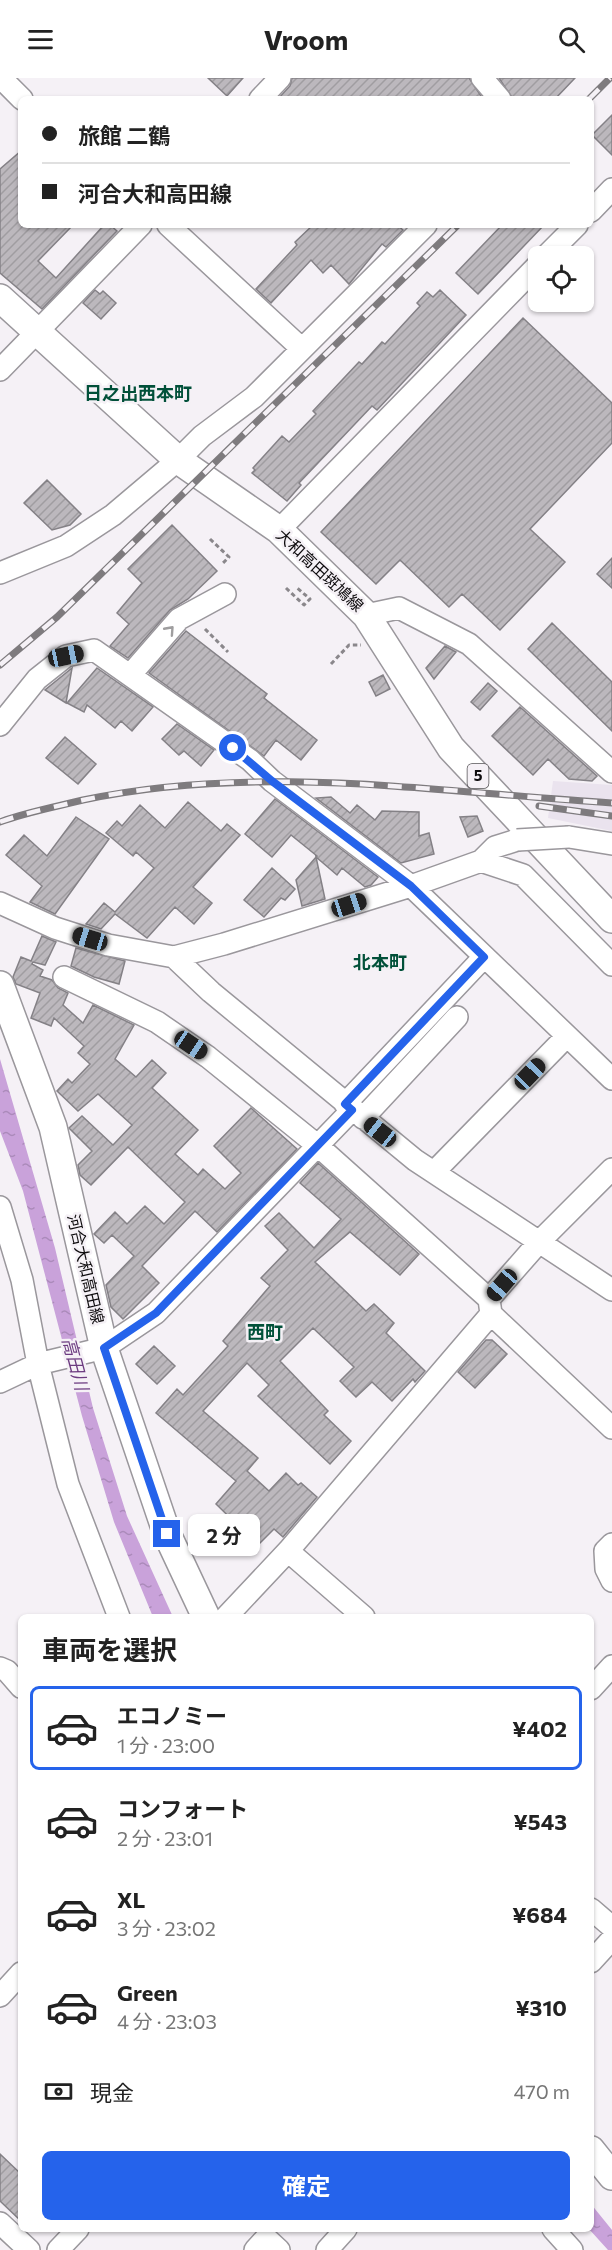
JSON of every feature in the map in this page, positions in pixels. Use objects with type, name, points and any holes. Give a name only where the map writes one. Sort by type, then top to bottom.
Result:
[{"type":"main road","name":"大和高田斑鳩線","points":[[0,297],[39,330],[178,460],[279,530],[366,615],[451,748],[612,919]]},
{"type":"main road","name":"河合大和高田線","points":[[0,985],[53,1127],[99,1348],[167,1534],[205,1614]]},
{"type":"main road","points":[[594,2154],[612,2176]]},
{"type":"street","points":[[2,78],[19,96]]},
{"type":"street","points":[[263,96],[280,78]]},
{"type":"street","points":[[484,79],[498,96]]},
{"type":"street","points":[[594,208],[612,189]]},
{"type":"street","points":[[0,370],[138,228]]},
{"type":"street","points":[[171,228],[301,348]]},
{"type":"street","points":[[0,573],[66,546],[113,515],[178,460],[202,436],[254,397],[423,228]]},
{"type":"street","points":[[556,246],[574,228]]},
{"type":"street","points":[[279,530],[528,275]]},
{"type":"street","points":[[131,674],[179,619],[225,594]]},
{"type":"street","points":[[366,615],[399,608],[470,644],[612,772]]},
{"type":"street","points":[[0,725],[37,679],[66,656],[94,650],[250,760],[272,781],[411,886],[612,1079]]},
{"type":"street","points":[[0,903],[55,928],[108,945],[174,957],[224,944],[411,886],[481,861],[495,848],[517,840],[569,837],[612,844]]},
{"type":"street","points":[[481,861],[523,875],[612,964]]},
{"type":"street","points":[[174,957],[211,992],[353,1111],[434,1172],[612,1290]]},
{"type":"street","points":[[353,1111],[484,957]]},
{"type":"street","points":[[64,977],[157,1022],[208,1057],[317,1145],[490,1306],[612,1428]]},
{"type":"street","points":[[0,1382],[47,1362],[99,1348],[156,1313],[317,1145],[457,1017]]},
{"type":"street","points":[[434,1172],[567,1036]]},
{"type":"street","points":[[229,1614],[288,1551],[490,1306],[539,1242],[612,1168]]},
{"type":"street","points":[[0,1207],[47,1362],[68,1484],[118,1614]]},
{"type":"street","points":[[612,1544],[605,1551],[606,1569],[612,1581]]},
{"type":"street","points":[[288,1551],[361,1614]]},
{"type":"street","points":[[594,1686],[612,1666]]},
{"type":"street","points":[[0,1668],[7,1671],[18,1684]]},
{"type":"street","points":[[594,1912],[612,1927]]},
{"type":"street","points":[[594,1959],[612,1939]]},
{"type":"street","points":[[0,1996],[18,1976]]},
{"type":"street","points":[[0,2223],[29,2250]]},
{"type":"street","points":[[58,2250],[75,2232]]},
{"type":"street","points":[[327,2250],[343,2232]]},
{"type":"street","points":[[556,2232],[572,2250]]},
{"type":"street","points":[[255,2250],[266,2238],[279,2250]]},
{"type":"path","points":[[210,539],[229,557],[221,565]]},
{"type":"path","points":[[286,588],[304,605],[310,599],[296,586]]},
{"type":"path","points":[[205,629],[228,652]]},
{"type":"path","points":[[331,664],[349,645],[362,646]]},
{"type":"shaded area","points":[[553,781],[612,785],[612,831],[548,818]]},
{"type":"water","name":"高田川","points":[[0,1059],[55,1248],[93,1408],[127,1516],[172,1614],[152,1614],[114,1522],[82,1416],[23,1191],[0,1131]]},
{"type":"water","points":[[594,2208],[612,2230],[612,2250],[608,2250],[592,2232],[594,2232]]},
{"type":"building","points":[[208,78],[243,78],[227,96]]},
{"type":"building","points":[[292,78],[469,78],[481,96],[281,96],[290,86]]},
{"type":"building","points":[[499,78],[575,78],[558,96],[511,96]]},
{"type":"building","points":[[612,115],[612,155],[594,137],[594,133]]},
{"type":"building","points":[[18,154],[18,228],[70,228],[38,261],[56,278],[101,228],[114,228],[117,231],[42,309],[0,273],[0,169]]},
{"type":"building","points":[[310,228],[401,228],[403,230],[386,247],[382,244],[349,284],[331,265],[323,273],[311,260],[271,303],[256,289],[297,245],[295,242]]},
{"type":"building","points":[[499,228],[541,228],[478,294],[456,273]]},
{"type":"building","points":[[95,290],[100,294],[103,291],[116,303],[101,319],[83,303]]},
{"type":"building","points":[[440,290],[466,315],[377,410],[372,406],[299,483],[301,485],[287,501],[252,473],[255,470],[253,468],[282,436],[289,442],[316,414],[313,411],[359,362],[362,364],[382,342],[385,344],[420,306],[417,303],[427,292],[433,297]]},
{"type":"building","points":[[523,318],[612,403],[612,443],[530,529],[565,562],[500,630],[462,594],[449,607],[400,560],[376,584],[321,532]]},
{"type":"building","points":[[47,480],[81,514],[70,525],[52,530],[24,503]]},
{"type":"building","points":[[172,525],[217,571],[188,599],[170,610],[128,658],[110,646],[129,624],[117,613],[142,583],[128,569]]},
{"type":"building","points":[[612,558],[612,588],[597,574]]},
{"type":"building","points":[[552,623],[612,682],[612,731],[528,649]]},
{"type":"building","points":[[186,631],[267,694],[264,698],[317,740],[301,760],[276,740],[264,756],[149,673]]},
{"type":"building","points":[[445,646],[456,652],[434,679],[426,668]]},
{"type":"building","points":[[72,668],[66,703],[45,690]]},
{"type":"building","points":[[97,668],[153,707],[132,731],[121,721],[115,728],[87,705],[84,712],[67,703]]},
{"type":"building","points":[[383,675],[390,689],[376,696],[369,682]]},
{"type":"building","points":[[488,683],[497,691],[480,710],[471,702]]},
{"type":"building","points":[[520,707],[597,776],[592,781],[569,779],[548,759],[533,775],[492,736]]},
{"type":"building","points":[[177,724],[214,750],[201,766],[184,751],[179,755],[162,739]]},
{"type":"building","points":[[65,737],[96,764],[78,784],[46,758]]},
{"type":"building","points":[[331,797],[350,813],[357,805],[375,820],[382,811],[419,812],[419,836],[429,833],[434,854],[401,863],[316,798]]},
{"type":"building","points":[[275,799],[378,877],[371,885],[365,887],[342,868],[337,875],[291,835],[272,857],[245,834]]},
{"type":"building","points":[[188,802],[221,831],[227,824],[240,835],[193,887],[212,903],[194,924],[175,907],[147,938],[115,914],[101,929],[86,924],[104,903],[115,912],[154,868],[136,852],[133,856],[106,833],[117,821],[122,826],[140,805],[165,828]]},
{"type":"building","points":[[477,816],[483,831],[468,837],[460,817]]},
{"type":"building","points":[[76,817],[109,839],[55,914],[30,902],[42,886],[6,855],[24,835],[47,856]]},
{"type":"building","points":[[316,857],[325,899],[302,906],[296,880]]},
{"type":"building","points":[[272,868],[295,889],[285,900],[281,898],[264,917],[244,900]]},
{"type":"building","points":[[42,936],[56,942],[45,965],[33,962],[32,964],[43,970],[40,976],[52,980],[58,988],[68,993],[63,1005],[83,1023],[93,1005],[134,1025],[115,1059],[136,1077],[152,1060],[166,1073],[152,1088],[198,1130],[175,1154],[198,1175],[203,1169],[225,1189],[241,1173],[214,1146],[251,1108],[297,1149],[217,1232],[195,1211],[142,1266],[159,1283],[123,1319],[111,1307],[106,1285],[134,1256],[112,1235],[104,1243],[94,1234],[115,1212],[127,1224],[145,1206],[164,1224],[185,1202],[128,1147],[91,1185],[80,1175],[78,1165],[92,1151],[69,1128],[82,1116],[113,1145],[132,1125],[98,1094],[78,1111],[57,1091],[68,1079],[72,1083],[90,1064],[78,1053],[84,1046],[54,1018],[51,1026],[31,1018],[40,993],[16,984],[13,977],[21,957],[31,961]]},
{"type":"building","points":[[76,948],[125,961],[119,984],[94,977],[71,966]]},
{"type":"building","points":[[318,1163],[419,1254],[400,1275],[350,1232],[315,1262],[366,1311],[374,1304],[394,1323],[386,1333],[425,1371],[415,1382],[413,1379],[392,1401],[372,1382],[356,1397],[340,1381],[354,1367],[313,1328],[280,1361],[328,1411],[324,1415],[351,1441],[330,1464],[258,1396],[269,1385],[247,1363],[203,1411],[258,1458],[247,1471],[269,1491],[286,1473],[298,1485],[301,1483],[317,1497],[283,1537],[274,1529],[258,1545],[216,1504],[236,1481],[156,1413],[177,1389],[183,1395],[228,1346],[223,1341],[270,1286],[261,1278],[288,1250],[265,1226],[279,1213],[314,1248],[341,1219],[300,1183]]},
{"type":"building","points":[[486,1340],[492,1340],[507,1354],[475,1388],[458,1372]]},
{"type":"building","points":[[154,1346],[175,1366],[157,1384],[136,1364]]},
{"type":"building","points":[[0,2154],[18,2171],[18,2218],[0,2201]]},
{"type":"railway","points":[[592,96],[610,78]]},
{"type":"railway","points":[[0,665],[57,617],[455,228]]},
{"type":"railway","points":[[0,822],[83,800],[149,789],[215,783],[281,782],[413,787],[612,803]]},
{"type":"railway","points":[[539,806],[612,816]]},
{"type":"district","name":"日之出西本町","points":[[138,394]]},
{"type":"district","name":"北本町","points":[[380,963]]},
{"type":"district","name":"西町","points":[[265,1333]]},
{"type":"route","points":[[167,1534],[104,1348],[156,1313],[214,1255],[352,1110],[345,1104],[484,957],[411,886],[272,781],[250,760],[233,748]]}]
